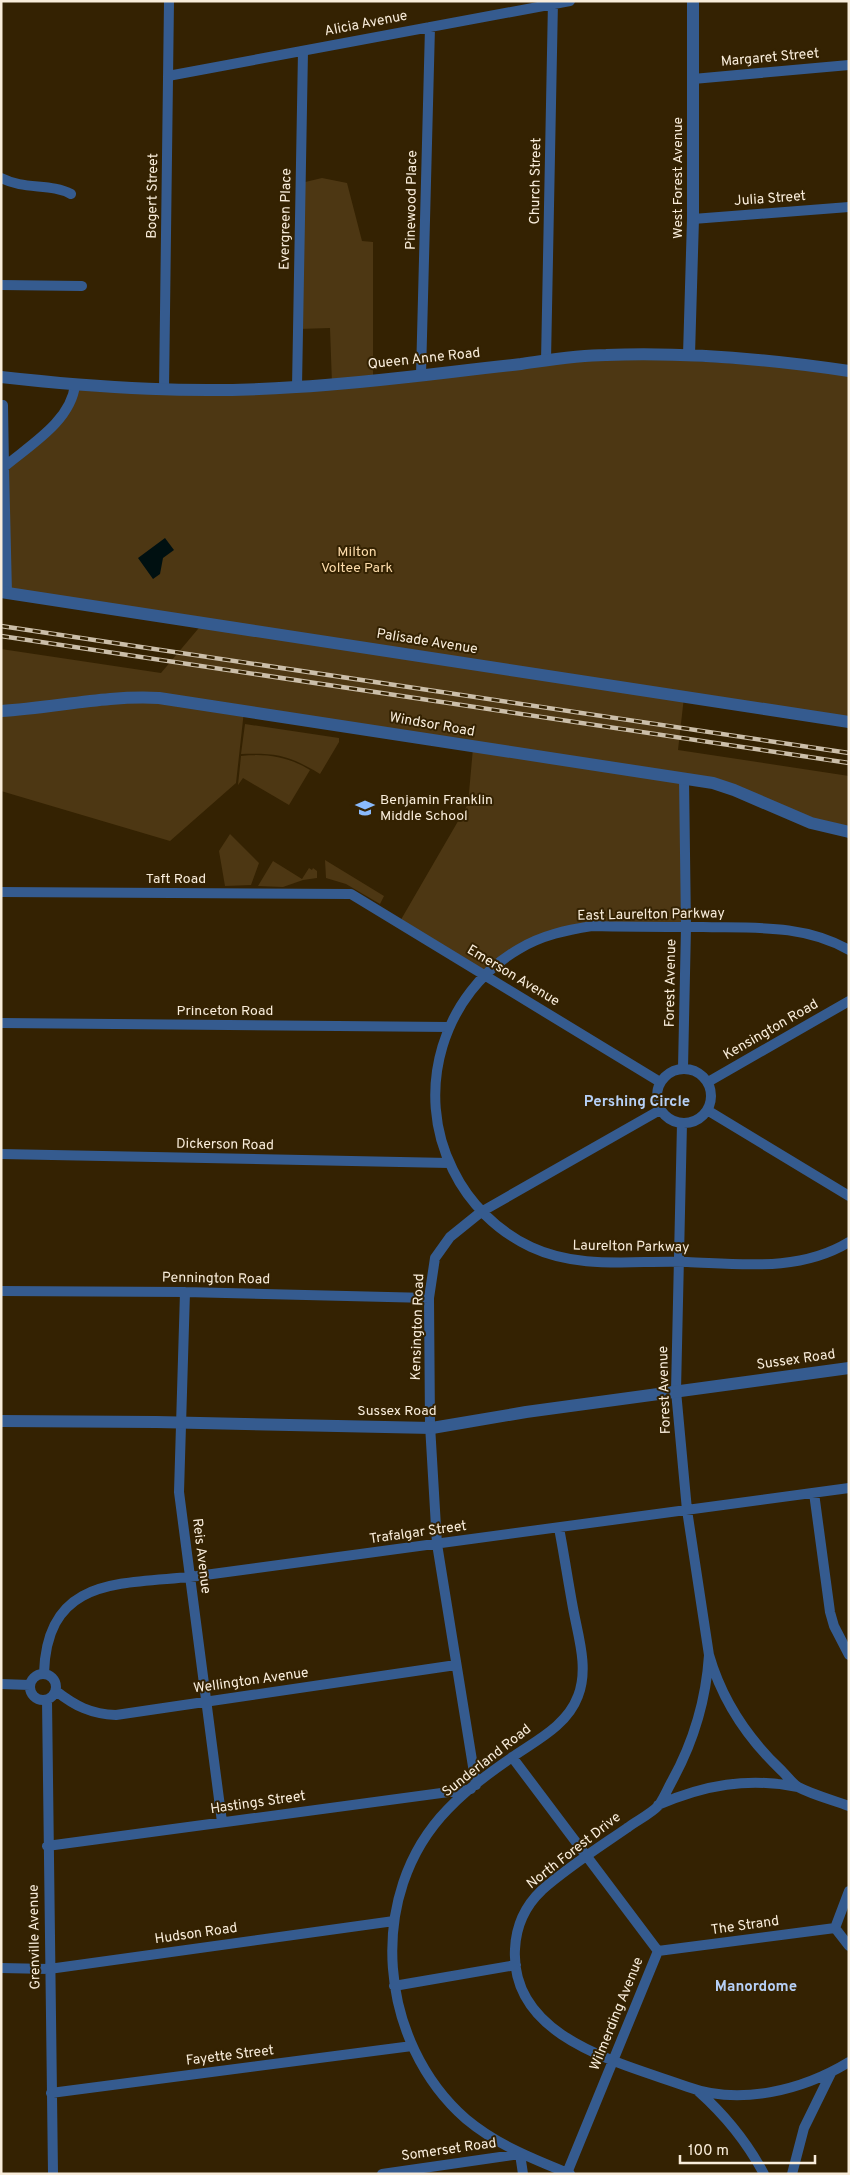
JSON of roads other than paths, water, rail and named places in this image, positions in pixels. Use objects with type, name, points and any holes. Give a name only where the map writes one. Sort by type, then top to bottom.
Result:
[{"type":"street","name":"Bogert Street","points":[[164,390],[169,1]]},
{"type":"street","name":"Alicia Avenue","points":[[168,76],[553,2],[570,1]]},
{"type":"street","name":"West Forest Avenue","points":[[689,355],[693,219],[692,1]]},
{"type":"street","name":"Church Street","points":[[546,361],[553,2]]},
{"type":"street","name":"Pinewood Place","points":[[422,374],[430,26]]},
{"type":"street","name":"Evergreen Place","points":[[297,387],[303,50]]},
{"type":"street","name":"Margaret Street","points":[[693,78],[849,65]]},
{"type":"street","points":[[1,178],[25,186],[59,189],[71,194]]},
{"type":"street","name":"Julia Street","points":[[693,219],[849,207]]},
{"type":"street","points":[[1,285],[82,286]]},
{"type":"street","name":"Queen Anne Road","points":[[1,377],[75,385],[164,390],[297,387],[604,355],[689,355],[795,364],[849,371]]},
{"type":"street","points":[[4,467],[65,414],[74,397],[75,385]]},
{"type":"street","points":[[4,406],[4,592]]},
{"type":"street","name":"Palisade Avenue","points":[[4,592],[849,722]]},
{"type":"street","name":"Windsor Road","points":[[1,711],[65,706],[119,698],[159,698],[684,779],[734,790],[811,823],[849,832]]},
{"type":"street","name":"Forest Avenue","points":[[683,1068],[686,927],[684,779]]},
{"type":"street","name":"Taft Road","points":[[1,892],[351,894]]},
{"type":"street","name":"Emerson Avenue","points":[[351,894],[660,1082]]},
{"type":"street","name":"East Laurelton Parkway","points":[[449,1163],[441,1142],[435,1102],[438,1062],[449,1027],[469,992],[484,975],[520,948],[538,939],[572,929],[592,926],[790,930],[827,940],[849,950]]},
{"type":"street","name":"Kensington Road","points":[[708,1082],[849,1002]]},
{"type":"street","name":"Princeton Road","points":[[1,1023],[449,1027]]},
{"type":"street","points":[[683,1068],[698,1072],[708,1082],[711,1095],[707,1110],[697,1120],[682,1123],[671,1120],[660,1110],[656,1096],[660,1082],[668,1073],[683,1068]]},
{"type":"street","name":"Kensington Road","points":[[474,1787],[437,1544],[430,1428],[429,1298],[435,1258],[450,1237],[482,1212],[660,1110]]},
{"type":"street","points":[[707,1110],[849,1196]]},
{"type":"street","name":"Forest Avenue","points":[[682,1123],[676,1391],[687,1510],[709,1655]]},
{"type":"street","name":"Dickerson Road","points":[[1,1154],[449,1163]]},
{"type":"street","name":"Laurelton Parkway","points":[[449,1163],[461,1186],[482,1212],[512,1237],[530,1247],[569,1260],[586,1263],[679,1262],[769,1265],[790,1263],[829,1252],[849,1242]]},
{"type":"street","name":"Pennington Road","points":[[1,1291],[185,1292],[429,1298]]},
{"type":"street","name":"Reis Avenue","points":[[185,1292],[179,1492],[222,1822]]},
{"type":"street","name":"Sussex Road","points":[[1,1421],[181,1422],[430,1428],[526,1412],[849,1368]]},
{"type":"street","name":"Trafalgar Street","points":[[44,1673],[46,1644],[56,1621],[74,1601],[85,1594],[110,1584],[190,1577],[849,1488]]},
{"type":"street","points":[[814,1492],[830,1612],[840,1641],[849,1655]]},
{"type":"street","name":"Sunderland Road","points":[[559,1528],[582,1657],[582,1682],[578,1696],[565,1718],[512,1757],[448,1809],[423,1842],[405,1880],[394,1921],[392,1962],[394,1986],[402,2022],[412,2046],[435,2086],[450,2103],[484,2133],[520,2154],[569,2173]]},
{"type":"street","points":[[709,1655],[720,1688],[743,1727],[769,1759],[798,1786],[849,1806]]},
{"type":"street","name":"North Forest Drive","points":[[658,1805],[692,1742],[705,1697],[709,1655]]},
{"type":"street","name":"Wellington Avenue","points":[[56,1691],[78,1706],[103,1714],[116,1715],[456,1665]]},
{"type":"street","points":[[44,1673],[54,1678],[56,1691],[47,1700],[35,1697],[30,1685],[34,1678],[44,1673]]},
{"type":"street","points":[[1,1684],[30,1685]]},
{"type":"street","name":"Grenville Avenue","points":[[47,1700],[47,1846],[53,2174]]},
{"type":"street","name":"Wilmerding Avenue","points":[[512,1757],[658,1951],[569,2173]]},
{"type":"street","name":"North Forest Drive","points":[[798,1786],[758,1781],[729,1783],[700,1790],[658,1805],[586,1856],[541,1891],[528,1907],[518,1927],[516,1965],[525,1994],[541,2019],[566,2038],[614,2059],[698,2090],[741,2094],[763,2093],[794,2086],[831,2073],[849,2062]]},
{"type":"street","name":"Hastings Street","points":[[47,1846],[474,1787]]},
{"type":"street","points":[[849,1891],[835,1928],[849,1946]]},
{"type":"street","name":"Hudson Road","points":[[1,1968],[49,1968],[394,1921]]},
{"type":"street","name":"The Strand","points":[[658,1951],[835,1928]]},
{"type":"street","points":[[394,1986],[516,1965]]},
{"type":"street","name":"Fayette Street","points":[[51,2093],[412,2046]]},
{"type":"street","points":[[792,2174],[804,2128],[831,2073]]},
{"type":"street","name":"North Forest Drive","points":[[698,2090],[728,2120],[743,2139],[764,2174]]},
{"type":"street","points":[[520,2154],[523,2174]]},
{"type":"street","name":"Somerset Road","points":[[382,2174],[520,2154]]},
{"type":"railway","points":[[1,626],[849,753]]},
{"type":"railway","points":[[1,636],[849,763]]},
{"type":"place","name":"Benjamin Franklin Middle School","points":[[365,808]]},
{"type":"district","name":"Pershing Circle","points":[[637,1102]]},
{"type":"district","name":"Manordome","points":[[756,1987]]},
{"type":"park label","name":"Milton Voltee Park","points":[[357,560]]}]
